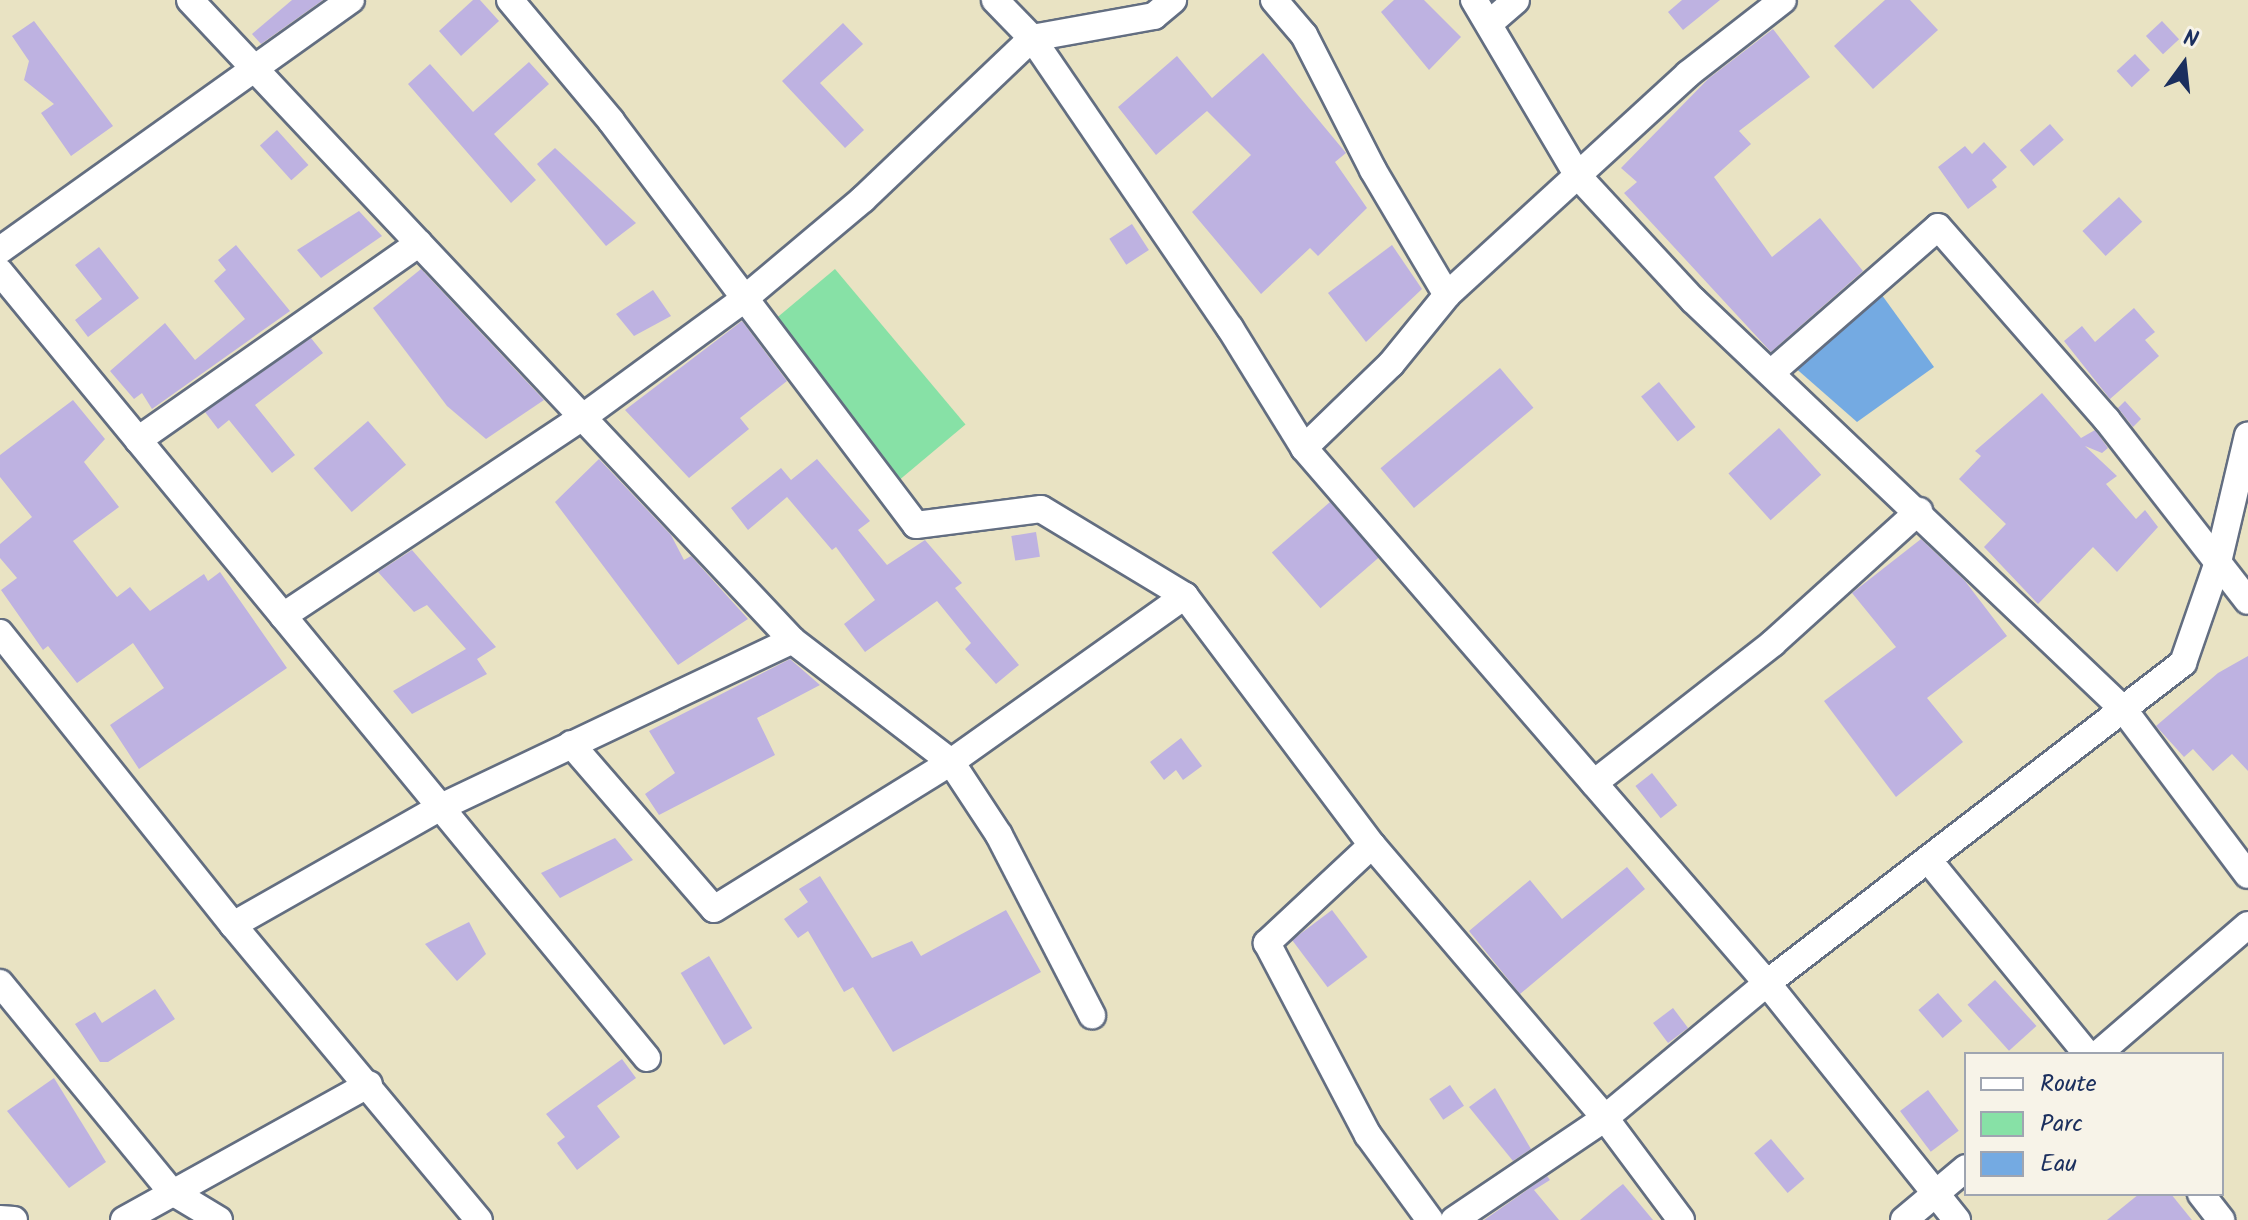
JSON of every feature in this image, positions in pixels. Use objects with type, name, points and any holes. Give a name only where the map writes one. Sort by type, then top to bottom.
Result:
[{"type":"street","points":[[190,0],[792,640],[951,762],[999,835],[1092,1015]]},
{"type":"street","points":[[0,250],[258,70],[351,0]]},
{"type":"street","points":[[510,0],[611,121],[916,525],[1041,509],[1185,596],[1372,845],[1605,1118],[1681,1220]]},
{"type":"street","points":[[995,0],[1032,38],[1230,328],[1304,448],[1767,983],[1957,1220]]},
{"type":"street","points":[[283,616],[583,417],[744,299],[863,199],[1032,38],[1154,16],[1173,0]]},
{"type":"street","points":[[1274,0],[1304,35],[1373,170],[1447,295]]},
{"type":"street","points":[[1474,0],[1491,22],[1578,176],[1693,300],[1919,511],[2124,710],[2248,875]]},
{"type":"street","points":[[1491,22],[1516,0]]},
{"type":"street","points":[[1304,448],[1391,364],[1447,295],[1688,74],[1783,0]]},
{"type":"street","points":[[1772,372],[1938,227],[2107,420],[2248,601]]},
{"type":"street","points":[[138,440],[419,243]]},
{"type":"street","points":[[0,272],[647,1058]]},
{"type":"street","points":[[1454,1220],[1605,1118],[1767,983],[1930,862],[2183,663],[2218,562],[2248,435]]},
{"type":"street","points":[[1594,783],[1773,643],[1919,511]]},
{"type":"street","points":[[571,744],[714,909],[951,762],[1185,596]]},
{"type":"street","points":[[0,633],[233,925],[369,1084],[479,1220]]},
{"type":"street","points":[[233,925],[441,807],[792,640]]},
{"type":"street","points":[[1372,845],[1267,943],[1368,1135],[1430,1220]]},
{"type":"street","points":[[1930,862],[2085,1052]]},
{"type":"street","points":[[2100,1052],[2248,925]]},
{"type":"street","points":[[0,983],[171,1191],[219,1220]]},
{"type":"street","points":[[124,1220],[171,1191],[369,1084]]},
{"type":"street","points":[[1904,1220],[1964,1170]]},
{"type":"street","points":[[2203,1196],[2221,1220]]},
{"type":"street","points":[[0,1219],[14,1220]]},
{"type":"green space","points":[[835,269],[965,425],[894,484],[764,329]]},
{"type":"water","points":[[1879,291],[1934,367],[1857,422],[1792,365]]},
{"type":"building","points":[[292,0],[323,0],[261,44],[252,34]]},
{"type":"building","points":[[473,0],[480,0],[499,21],[461,56],[439,31]]},
{"type":"building","points":[[1394,0],[1424,0],[1461,37],[1429,70],[1381,12]]},
{"type":"building","points":[[1682,0],[1720,0],[1683,30],[1668,12]]},
{"type":"building","points":[[1885,0],[1910,0],[1938,30],[1873,89],[1834,46]]},
{"type":"building","points":[[34,21],[113,126],[71,156],[41,113],[54,104],[24,80],[29,61],[12,36]]},
{"type":"building","points":[[2162,21],[2179,39],[2163,54],[2146,36]]},
{"type":"building","points":[[843,23],[863,44],[820,83],[864,130],[845,148],[782,81]]},
{"type":"building","points":[[1773,29],[1810,77],[1739,131],[1751,144],[1714,177],[1772,257],[1820,218],[1863,271],[1771,352],[1624,193],[1637,182],[1621,168],[1708,79]]},
{"type":"building","points":[[1263,53],[1346,153],[1335,162],[1367,208],[1318,256],[1310,248],[1261,294],[1192,212],[1251,155],[1207,111],[1156,155],[1118,107],[1177,56],[1212,98]]},
{"type":"building","points":[[2135,54],[2150,70],[2132,87],[2117,71]]},
{"type":"building","points":[[529,62],[549,84],[494,134],[536,180],[511,203],[408,84],[430,64],[473,112]]},
{"type":"building","points":[[2050,124],[2064,140],[2034,166],[2020,150]]},
{"type":"building","points":[[277,130],[308,165],[291,180],[260,145]]},
{"type":"building","points":[[1984,142],[2007,167],[1992,180],[1997,187],[1968,209],[1938,167],[1965,146],[1972,154]]},
{"type":"building","points":[[555,148],[636,223],[606,246],[537,164]]},
{"type":"building","points":[[2119,197],[2142,222],[2106,256],[2082,231]]},
{"type":"building","points":[[359,211],[382,236],[321,278],[297,250]]},
{"type":"building","points":[[1132,224],[1149,250],[1126,265],[1109,239]]},
{"type":"building","points":[[236,245],[290,311],[152,409],[142,393],[134,399],[110,371],[165,323],[195,360],[245,319],[214,281],[226,270],[218,260]]},
{"type":"building","points":[[1392,245],[1422,289],[1366,342],[1328,293]]},
{"type":"building","points":[[99,247],[139,298],[88,337],[75,320],[102,299],[75,265]]},
{"type":"building","points":[[421,269],[544,400],[486,439],[447,406],[373,308]]},
{"type":"building","points":[[653,290],[671,316],[634,336],[616,314]]},
{"type":"building","points":[[2134,308],[2155,332],[2145,340],[2159,356],[2110,399],[2064,341],[2082,326],[2095,342]]},
{"type":"building","points":[[742,321],[787,381],[740,418],[749,429],[689,478],[625,410]]},
{"type":"building","points":[[311,338],[323,353],[255,405],[295,455],[272,473],[229,420],[218,429],[205,412]]},
{"type":"building","points":[[1500,368],[1533,408],[1414,508],[1380,468]]},
{"type":"building","points":[[1659,382],[1696,427],[1678,442],[1641,396]]},
{"type":"building","points":[[2042,393],[2081,438],[2095,430],[2108,448],[2102,453],[2085,446],[2117,476],[2106,484],[2136,519],[2145,510],[2158,527],[2117,572],[2093,547],[2038,604],[1984,547],[2006,524],[1959,479],[1981,456],[1975,451]]},
{"type":"building","points":[[73,400],[105,439],[84,462],[119,507],[73,541],[108,586],[117,597],[130,587],[150,611],[204,574],[208,581],[220,572],[287,668],[139,769],[110,725],[164,688],[133,643],[77,683],[48,646],[43,650],[1,590],[17,578],[0,558],[0,544],[32,517],[0,477],[0,455]]},
{"type":"building","points":[[2125,401],[2141,419],[2133,427],[2118,408]]},
{"type":"building","points":[[368,421],[406,465],[352,512],[314,468]]},
{"type":"building","points":[[1779,428],[1821,475],[1771,520],[1728,474]]},
{"type":"building","points":[[599,459],[671,535],[684,560],[691,556],[748,619],[678,665],[555,502]]},
{"type":"building","points":[[817,459],[870,521],[858,530],[887,565],[925,540],[962,583],[955,588],[1019,665],[996,684],[965,649],[971,643],[937,601],[865,652],[844,624],[875,600],[836,547],[832,550],[787,497],[748,530],[731,508],[781,468],[791,480]]},
{"type":"building","points":[[1330,502],[1379,558],[1320,608],[1272,553]]},
{"type":"building","points":[[1036,532],[1040,557],[1015,561],[1011,536]]},
{"type":"building","points":[[1921,539],[1965,581],[2007,636],[1927,698],[1963,742],[1896,797],[1824,701],[1896,647],[1852,593]]},
{"type":"building","points":[[412,550],[496,647],[477,659],[487,674],[412,714],[393,691],[466,649],[427,605],[414,612],[378,572]]},
{"type":"building","points":[[2248,656],[2248,771],[2232,754],[2213,771],[2193,749],[2184,757],[2156,726],[2218,673]]},
{"type":"building","points":[[790,659],[820,685],[757,718],[775,755],[659,815],[645,794],[675,773],[649,731]]},
{"type":"building","points":[[1181,738],[1202,766],[1183,780],[1176,770],[1164,780],[1150,762]]},
{"type":"building","points":[[1652,773],[1677,805],[1661,818],[1635,786]]},
{"type":"building","points":[[615,838],[633,860],[560,898],[541,873]]},
{"type":"building","points":[[1627,867],[1645,889],[1520,994],[1469,931],[1530,880],[1562,919]]},
{"type":"building","points":[[820,876],[872,958],[912,941],[921,956],[1006,910],[1041,972],[893,1052],[853,987],[844,992],[808,931],[798,938],[784,919],[808,902],[799,889]]},
{"type":"building","points":[[1332,910],[1368,957],[1328,987],[1292,940]]},
{"type":"building","points":[[469,922],[486,954],[457,981],[425,944]]},
{"type":"building","points":[[709,956],[752,1028],[724,1045],[681,973]]},
{"type":"building","points":[[1995,980],[2036,1026],[2009,1051],[1968,1005]]},
{"type":"building","points":[[155,989],[175,1019],[108,1062],[100,1062],[75,1024],[95,1012],[102,1023]]},
{"type":"building","points":[[1938,993],[1962,1021],[1943,1038],[1918,1010]]},
{"type":"building","points":[[1673,1008],[1688,1028],[1668,1043],[1653,1023]]},
{"type":"building","points":[[622,1059],[636,1078],[597,1106],[620,1137],[577,1170],[557,1143],[565,1137],[546,1114]]},
{"type":"building","points":[[54,1078],[106,1162],[69,1188],[7,1111]]},
{"type":"building","points":[[1450,1085],[1464,1106],[1443,1120],[1429,1099]]},
{"type":"building","points":[[1495,1088],[1531,1149],[1513,1161],[1469,1107]]},
{"type":"building","points":[[1928,1090],[1959,1131],[1931,1152],[1900,1111]]},
{"type":"building","points":[[1771,1139],[1804,1179],[1788,1193],[1754,1153]]},
{"type":"building","points":[[1547,1176],[1550,1180],[1534,1190],[1559,1220],[1484,1220]]},
{"type":"building","points":[[1623,1184],[1653,1220],[1580,1220],[1614,1191]]},
{"type":"building","points":[[2137,1196],[2173,1196],[2192,1220],[2107,1220]]}]
